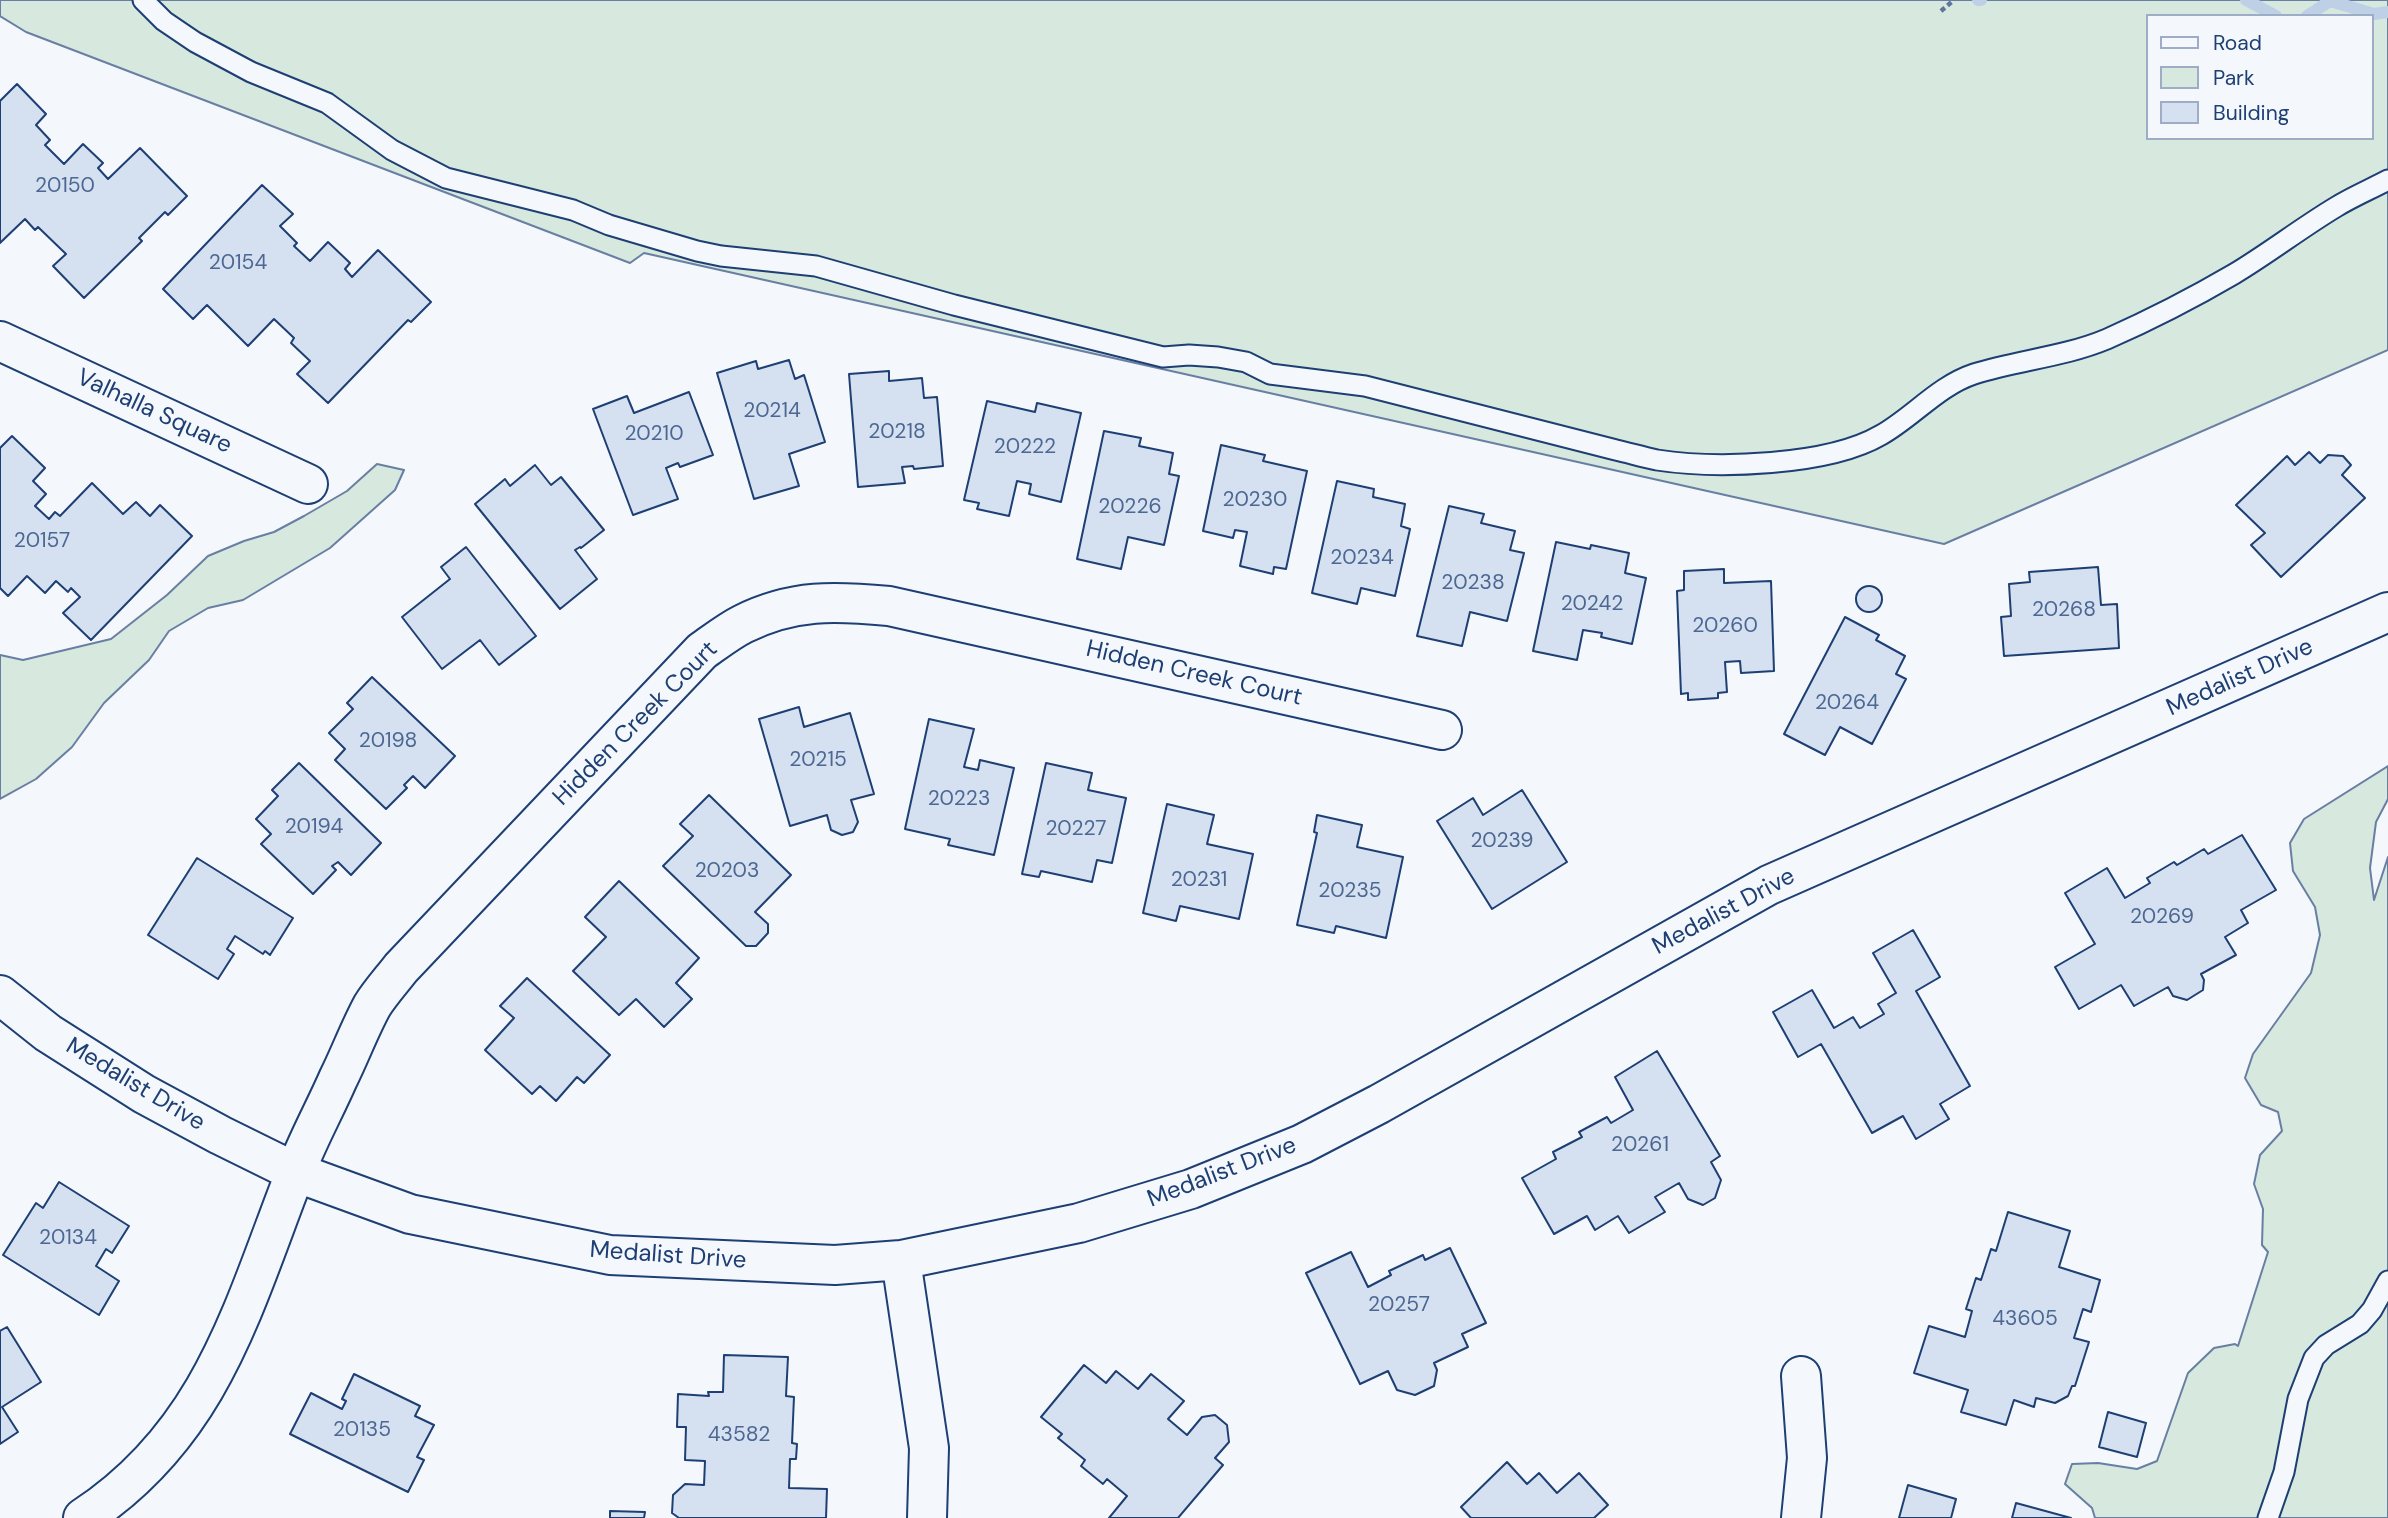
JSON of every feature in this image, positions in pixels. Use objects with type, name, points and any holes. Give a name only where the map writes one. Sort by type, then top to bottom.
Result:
[{"type":"street","name":"Valhalla Square","points":[[0,341],[308,484]]},
{"type":"street","name":"Hidden Creek Court","points":[[83,1518],[139,1474],[180,1428],[216,1371],[236,1330],[295,1172],[373,1004],[401,968],[702,651],[743,624],[801,605],[837,601],[889,606],[1442,730]]},
{"type":"street","name":"Medalist Drive","points":[[0,995],[48,1033],[144,1094],[220,1135],[295,1172],[410,1214],[611,1255],[835,1265],[901,1261],[1079,1223],[1191,1189],[1302,1144],[1379,1104],[1769,885],[2388,612]]},
{"type":"street","points":[[901,1261],[929,1448],[927,1518]]},
{"type":"street","points":[[1801,1376],[1807,1458],[1801,1518]]},
{"type":"lane","points":[[143,0],[164,21],[195,42],[251,72],[327,103],[392,150],[446,177],[573,210],[609,225],[721,256],[816,266],[954,305],[1163,357],[1189,355],[1245,362],[1270,374],[1365,386],[1656,460],[1693,463],[1781,460],[1822,455],[1852,447],[1881,435],[1951,385],[1972,374],[2081,349],[2175,306],[2235,273],[2337,206],[2388,180]]},
{"type":"lane","points":[[2268,1518],[2284,1472],[2298,1399],[2314,1358],[2326,1345],[2360,1324],[2372,1310],[2388,1281]]},
{"type":"path","points":[[1941,11],[1954,0]]},
{"type":"green space","points":[[0,0],[2388,0],[2388,350],[1944,544],[644,253],[630,263],[26,32],[0,16]]},
{"type":"green space","points":[[377,464],[404,470],[395,490],[330,548],[243,600],[208,608],[169,631],[149,660],[104,703],[72,747],[36,779],[0,799],[0,655],[23,660],[111,639],[167,595],[208,556],[274,532],[304,516],[347,491]]},
{"type":"green space","points":[[2388,766],[2388,799],[2376,822],[2370,868],[2374,900],[2388,857],[2388,1518],[2095,1518],[2092,1508],[2065,1484],[2072,1464],[2098,1463],[2137,1469],[2157,1461],[2188,1373],[2214,1348],[2235,1344],[2238,1346],[2268,1252],[2262,1245],[2263,1209],[2254,1184],[2260,1155],[2282,1131],[2278,1112],[2261,1105],[2245,1078],[2253,1054],[2311,973],[2320,935],[2315,907],[2293,871],[2290,843],[2304,819]]},
{"type":"building","points":[[17,84],[46,114],[36,125],[50,140],[45,145],[64,164],[83,144],[103,163],[98,168],[108,179],[140,148],[187,196],[168,215],[165,212],[139,238],[142,241],[84,298],[53,266],[66,254],[38,227],[35,230],[25,219],[0,243],[0,101]]},
{"type":"building","points":[[262,185],[293,214],[280,226],[297,243],[294,246],[310,261],[328,242],[350,263],[345,269],[352,277],[378,250],[431,302],[411,322],[408,320],[328,403],[297,374],[310,361],[291,343],[294,338],[274,319],[248,346],[207,305],[193,319],[163,289]]},
{"type":"building","points":[[789,360],[795,379],[804,375],[825,442],[789,454],[799,486],[754,499],[717,373],[756,361],[758,369]]},
{"type":"building","points":[[889,371],[889,381],[922,378],[924,398],[937,397],[943,466],[914,469],[913,466],[902,467],[905,483],[858,487],[849,374]]},
{"type":"building","points":[[689,392],[713,455],[680,467],[678,463],[666,468],[678,499],[633,515],[593,409],[627,396],[634,413]]},
{"type":"building","points":[[987,401],[1035,412],[1037,403],[1081,413],[1061,502],[1029,494],[1031,484],[1017,481],[1009,516],[977,509],[979,503],[964,500]]},
{"type":"building","points":[[1104,431],[1141,438],[1139,446],[1173,453],[1169,474],[1179,476],[1164,545],[1128,537],[1121,569],[1077,559]]},
{"type":"building","points":[[12,436],[45,468],[33,481],[46,494],[35,506],[49,519],[55,512],[60,516],[92,483],[123,514],[136,502],[150,516],[160,505],[192,536],[91,640],[63,613],[80,597],[71,588],[68,592],[56,581],[45,593],[27,576],[8,596],[0,588],[0,448]]},
{"type":"building","points":[[1221,445],[1265,455],[1263,461],[1307,471],[1286,569],[1274,567],[1273,574],[1240,566],[1247,532],[1235,530],[1233,538],[1203,531]]},
{"type":"building","points":[[2309,452],[2320,463],[2328,455],[2343,456],[2351,465],[2342,475],[2365,498],[2281,577],[2251,545],[2265,533],[2236,505],[2287,456],[2295,465]]},
{"type":"building","points":[[535,465],[551,485],[561,477],[604,530],[575,550],[597,579],[560,609],[475,504],[505,479],[510,486]]},
{"type":"building","points":[[1337,481],[1374,489],[1373,497],[1405,504],[1401,526],[1410,529],[1395,596],[1361,588],[1357,604],[1312,593]]},
{"type":"building","points":[[1449,506],[1484,514],[1481,523],[1515,531],[1510,550],[1524,553],[1507,621],[1470,612],[1462,646],[1417,636]]},
{"type":"building","points":[[1556,542],[1590,549],[1591,545],[1629,553],[1625,573],[1646,578],[1632,644],[1601,637],[1602,633],[1583,630],[1577,660],[1533,651]]},
{"type":"building","points":[[466,547],[536,636],[499,665],[480,640],[442,669],[402,617],[450,579],[441,567]]},
{"type":"building","points":[[2098,567],[2101,605],[2117,604],[2119,648],[2004,656],[2001,617],[2011,616],[2009,584],[2030,582],[2029,572]]},
{"type":"building","points":[[1724,569],[1724,583],[1771,581],[1774,671],[1741,673],[1740,661],[1725,662],[1727,692],[1718,693],[1718,698],[1688,700],[1688,693],[1681,694],[1677,591],[1684,590],[1684,571]]},
{"type":"building","points":[[1869,586],[1878,590],[1882,599],[1878,608],[1869,612],[1860,608],[1856,599],[1860,590]]},
{"type":"building","points":[[1845,617],[1879,635],[1876,640],[1905,656],[1896,674],[1906,679],[1872,744],[1840,727],[1825,755],[1784,734]]},
{"type":"building","points":[[372,677],[455,756],[425,788],[413,776],[404,785],[407,788],[386,809],[335,760],[345,749],[329,733],[353,709],[347,703]]},
{"type":"building","points":[[799,707],[804,727],[850,713],[874,794],[851,800],[858,822],[853,832],[842,835],[831,830],[827,815],[790,826],[759,719]]},
{"type":"building","points":[[929,719],[974,729],[964,767],[978,770],[980,760],[1014,768],[994,855],[948,845],[950,839],[905,829]]},
{"type":"building","points":[[299,763],[381,843],[351,875],[338,862],[332,866],[336,870],[313,894],[261,844],[271,834],[256,819],[278,796],[272,790]]},
{"type":"building","points":[[1046,763],[1092,773],[1088,790],[1126,798],[1112,863],[1097,860],[1092,882],[1041,871],[1039,877],[1022,874]]},
{"type":"building","points":[[1522,790],[1567,862],[1492,909],[1437,821],[1473,798],[1483,815]]},
{"type":"building","points":[[709,795],[791,875],[755,912],[768,924],[768,933],[756,946],[746,946],[663,866],[693,836],[680,824]]},
{"type":"building","points":[[1167,804],[1214,815],[1207,844],[1253,854],[1239,919],[1180,906],[1176,921],[1143,913]]},
{"type":"building","points":[[1317,815],[1362,825],[1357,847],[1403,857],[1386,938],[1336,926],[1334,933],[1297,925],[1317,833],[1314,832]]},
{"type":"building","points":[[2242,835],[2276,890],[2241,910],[2248,923],[2225,937],[2236,955],[2201,974],[2204,980],[2203,990],[2187,1000],[2173,996],[2168,987],[2134,1006],[2121,985],[2079,1009],[2055,967],[2095,944],[2065,893],[2107,868],[2125,898],[2150,883],[2147,878],[2174,862],[2177,865],[2204,849],[2208,854]]},
{"type":"building","points":[[197,858],[293,918],[270,955],[265,951],[263,954],[235,936],[227,949],[234,954],[218,979],[148,935]]},
{"type":"building","points":[[619,881],[699,958],[676,983],[692,999],[664,1027],[636,999],[619,1015],[573,971],[606,937],[585,917]]},
{"type":"building","points":[[1913,930],[1940,977],[1916,991],[1970,1086],[1940,1104],[1949,1119],[1916,1139],[1903,1116],[1872,1133],[1821,1044],[1798,1057],[1773,1012],[1812,990],[1834,1028],[1853,1017],[1860,1028],[1884,1014],[1878,1004],[1896,993],[1873,953]]},
{"type":"building","points":[[527,978],[610,1055],[584,1083],[577,1077],[556,1101],[540,1086],[532,1094],[485,1050],[514,1018],[500,1006]]},
{"type":"building","points":[[1657,1051],[1720,1156],[1711,1162],[1721,1180],[1715,1198],[1703,1205],[1688,1199],[1679,1183],[1655,1197],[1665,1212],[1629,1233],[1618,1216],[1595,1230],[1587,1216],[1554,1234],[1522,1178],[1556,1159],[1553,1152],[1582,1137],[1579,1132],[1607,1117],[1611,1123],[1633,1110],[1615,1077]]},
{"type":"building","points":[[59,1182],[129,1226],[112,1253],[106,1249],[96,1266],[119,1281],[99,1315],[3,1255],[36,1203],[43,1208]]},
{"type":"building","points":[[2008,1212],[2070,1231],[2059,1267],[2100,1280],[2091,1312],[2083,1309],[2074,1338],[2089,1342],[2075,1386],[2072,1386],[2068,1396],[2055,1403],[2036,1398],[2034,1407],[2014,1400],[2006,1425],[1961,1412],[1968,1390],[1914,1373],[1929,1326],[1965,1337],[1972,1311],[1966,1309],[1976,1278],[1981,1280],[1991,1249],[1996,1251]]},
{"type":"building","points":[[1450,1248],[1486,1323],[1462,1334],[1468,1347],[1434,1363],[1437,1370],[1434,1386],[1415,1395],[1397,1390],[1388,1371],[1360,1384],[1306,1273],[1351,1252],[1368,1287],[1391,1275],[1389,1271],[1423,1255],[1425,1260]]},
{"type":"building","points":[[7,1327],[41,1382],[2,1407],[18,1432],[0,1444],[0,1331]]},
{"type":"building","points":[[724,1355],[788,1357],[786,1396],[794,1397],[792,1443],[797,1444],[796,1459],[790,1459],[789,1488],[827,1489],[826,1518],[679,1518],[672,1513],[673,1495],[685,1484],[704,1485],[705,1461],[685,1460],[686,1427],[677,1427],[678,1394],[709,1396],[708,1392],[723,1392]]},
{"type":"building","points":[[1084,1365],[1106,1383],[1116,1371],[1138,1389],[1151,1374],[1184,1401],[1168,1419],[1187,1435],[1202,1417],[1215,1415],[1227,1425],[1229,1442],[1215,1458],[1223,1465],[1178,1518],[1109,1518],[1127,1496],[1107,1479],[1103,1484],[1081,1466],[1085,1460],[1058,1438],[1062,1434],[1041,1417]]},
{"type":"building","points":[[354,1374],[420,1406],[415,1416],[434,1425],[417,1457],[424,1460],[408,1492],[290,1434],[311,1393],[342,1409],[346,1401],[342,1399]]},
{"type":"building","points":[[2108,1412],[2146,1423],[2137,1457],[2099,1447]]},
{"type":"building","points":[[1507,1462],[1527,1484],[1539,1473],[1557,1493],[1579,1473],[1608,1505],[1594,1518],[1471,1518],[1461,1507]]},
{"type":"building","points":[[1908,1485],[1956,1499],[1951,1518],[1899,1518]]},
{"type":"building","points":[[2016,1503],[2071,1518],[2012,1518]]},
{"type":"building","points":[[610,1511],[645,1512],[644,1518],[610,1518]]},
{"type":"waterway","points":[[2246,0],[2272,14]]},
{"type":"waterway","points":[[2310,14],[2330,1],[2374,14]]},
{"type":"waterway","points":[[2374,14],[2388,12]]}]
